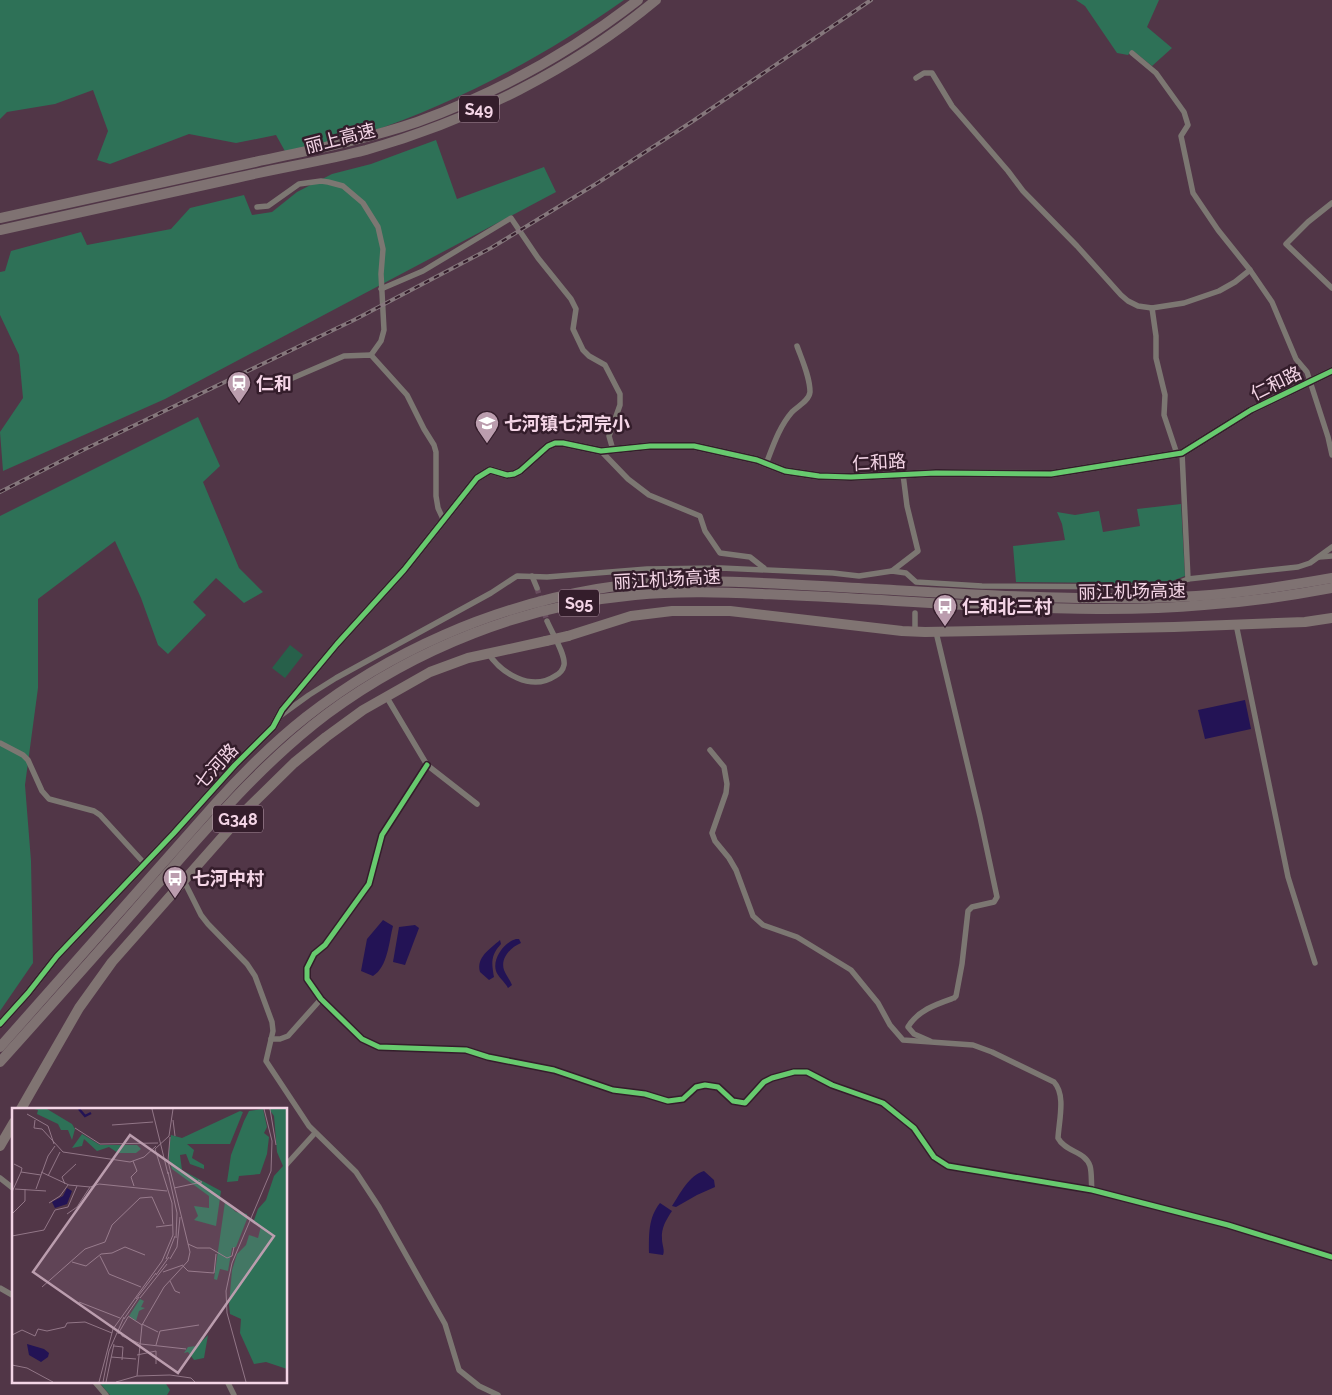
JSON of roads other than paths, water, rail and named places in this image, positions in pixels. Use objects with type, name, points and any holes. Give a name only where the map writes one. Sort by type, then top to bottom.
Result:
[{"type":"highway","name":"丽上高速","points":[[0,218],[362,139],[417,122],[470,101],[546,62],[594,32],[638,0]]},
{"type":"highway","name":"丽上高速","points":[[0,230],[336,157],[420,132],[474,111],[526,86],[576,57],[624,25],[656,0]]},
{"type":"highway","name":"丽江机场高速","points":[[0,1047],[216,803],[246,771],[292,729],[340,692],[380,668],[431,641],[490,616],[560,596],[654,583],[713,582],[1003,596],[1149,598],[1225,593],[1332,578]]},
{"type":"highway","name":"丽江机场高速","points":[[0,1062],[223,810],[281,752],[328,714],[378,680],[436,650],[494,626],[536,613],[598,600],[684,592],[1003,607],[1150,608],[1226,603],[1332,588]]},
{"type":"highway","name":"G348","points":[[22,1108],[79,1008],[100,977],[248,808],[294,763],[344,723],[386,696],[443,666],[488,653],[568,636],[631,616],[658,612],[730,610],[915,632],[1305,622],[1332,618]]},
{"type":"highway","points":[[0,1146],[12,1125]]},
{"type":"street","points":[[1132,53],[1156,73],[1184,112],[1188,125],[1181,136],[1193,194],[1272,302],[1296,359],[1306,370],[1332,455]]},
{"type":"street","points":[[916,78],[924,73],[932,73],[952,106],[1008,171],[1026,195],[1078,246],[1121,295],[1138,306],[1152,308],[1184,303],[1219,291],[1235,282],[1250,270]]},
{"type":"street","points":[[257,207],[268,206],[302,183],[328,182],[346,188],[362,203],[378,227],[384,249],[381,263],[384,330],[380,344],[371,355],[344,356],[274,386]]},
{"type":"street","points":[[1332,203],[1308,222],[1286,244],[1332,288]]},
{"type":"street","points":[[381,288],[423,271],[511,218],[538,258],[572,299],[576,309],[573,329],[583,350],[589,356],[605,365],[620,394],[620,405],[609,436],[613,450]]},
{"type":"street","points":[[1152,308],[1156,336],[1156,358],[1165,395],[1164,415],[1179,453],[1188,579]]},
{"type":"street","points":[[766,464],[780,429],[794,410],[807,399],[810,393],[798,346]]},
{"type":"street","points":[[371,355],[407,395],[434,445],[436,452],[436,496],[438,508],[444,520]]},
{"type":"street","name":"仁和路","points":[[444,520],[477,478],[486,471],[490,470],[508,475],[514,474],[554,443],[563,442],[601,450],[650,446],[694,446],[757,460],[794,473],[820,476],[1051,474],[1179,453],[1251,410],[1332,371]]},
{"type":"street","points":[[601,450],[628,479],[647,493],[700,516],[705,531],[720,553],[750,557],[766,569]]},
{"type":"street","points":[[892,571],[918,551],[907,506],[903,474]]},
{"type":"street","name":"七河路","points":[[0,1024],[28,994],[57,956],[273,727],[282,710],[337,644],[404,570],[444,520]]},
{"type":"street","points":[[279,717],[336,678],[491,593],[512,577],[547,577],[612,571],[682,568],[766,569],[859,576],[892,571],[906,573],[916,582],[982,586],[1168,587],[1188,579],[1298,567],[1310,563],[1332,547]]},
{"type":"street","points":[[1319,557],[1332,556]]},
{"type":"street","points":[[532,576],[537,588]]},
{"type":"street","points":[[915,613],[915,632]]},
{"type":"street","points":[[488,653],[502,669],[521,679],[539,682],[554,677],[562,670],[564,661],[547,621]]},
{"type":"street","points":[[1236,624],[1288,877],[1315,963]]},
{"type":"street","points":[[935,1043],[914,1034],[908,1027],[928,1008],[956,996],[968,912],[972,906],[994,902],[997,897],[936,632]]},
{"type":"street","points":[[386,696],[427,765],[477,804]]},
{"type":"street","points":[[0,743],[23,755],[28,760],[47,798],[94,811],[100,815],[144,863]]},
{"type":"street","points":[[710,750],[724,767],[727,784],[726,793],[712,833],[715,841],[736,870],[753,916],[763,925],[797,937],[852,970],[878,1003],[890,1025],[901,1038],[907,1041],[973,1045],[992,1052],[1054,1082],[1058,1086],[1061,1095],[1058,1138],[1066,1148],[1087,1160],[1090,1168],[1092,1190]]},
{"type":"street","points":[[427,765],[382,835],[369,884],[325,945],[314,954],[307,968],[306,979],[322,999],[362,1039],[379,1047],[466,1050],[488,1057],[554,1070],[613,1090],[645,1094],[668,1100],[683,1099],[696,1087],[705,1085],[718,1087],[733,1101],[745,1102],[764,1082],[772,1078],[794,1072],[808,1072],[832,1084],[883,1103],[914,1128],[934,1157],[948,1166],[1092,1190],[1332,1256]]},
{"type":"street","points":[[184,881],[201,915],[252,970],[271,1016],[273,1027],[266,1061],[315,1133],[356,1172],[379,1207],[446,1324],[459,1370],[478,1386],[498,1395]]},
{"type":"street","points":[[271,1039],[280,1039],[288,1036],[322,999]]},
{"type":"street","points":[[288,1163],[315,1133]]},
{"type":"street","points":[[0,1178],[12,1187]]},
{"type":"street","points":[[0,1288],[12,1295]]},
{"type":"street","points":[[95,1382],[106,1395]]},
{"type":"street","points":[[228,1382],[234,1395]]},
{"type":"tunnel","points":[[537,588],[547,621]]},
{"type":"railway","points":[[0,492],[354,320],[491,248],[599,182],[693,121],[871,0]]},
{"type":"place","name":"仁和","points":[[239,404]]},
{"type":"place","name":"七河镇七河完小","points":[[487,444]]},
{"type":"place","name":"仁和北三村","points":[[945,627]]},
{"type":"place","name":"七河中村","points":[[175,899]]}]
